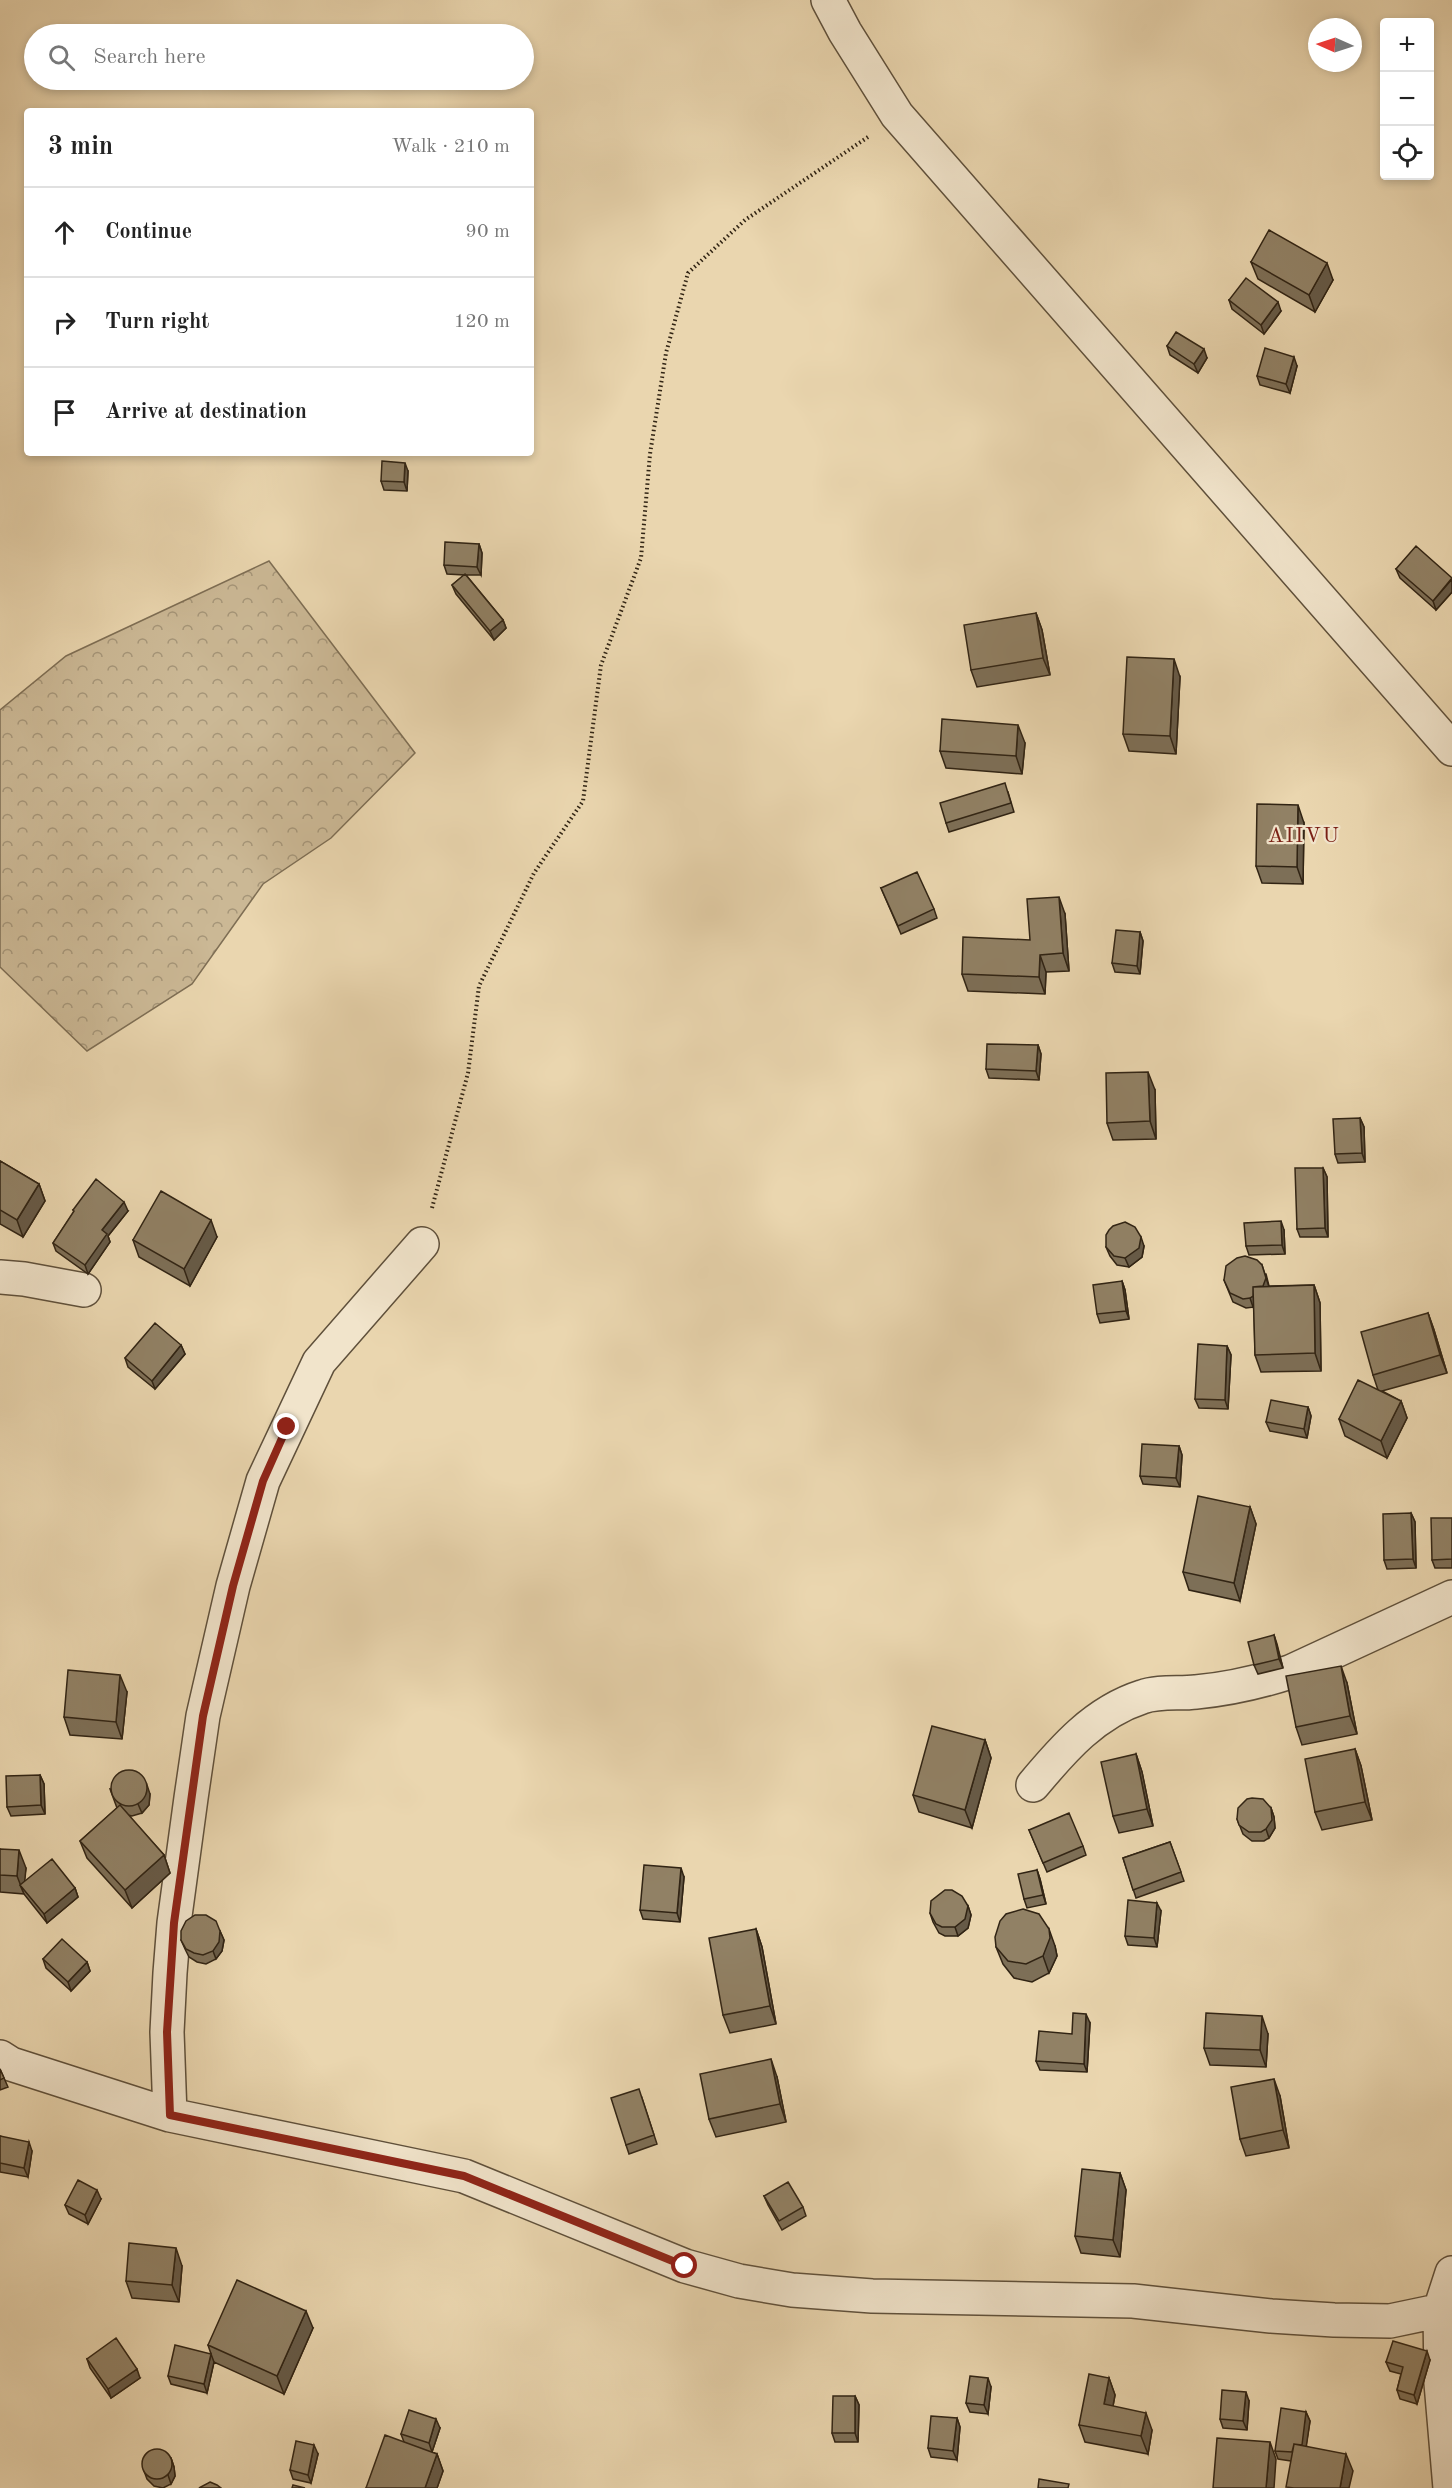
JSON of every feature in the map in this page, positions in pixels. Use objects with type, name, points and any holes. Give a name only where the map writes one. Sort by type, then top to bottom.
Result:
[{"type":"street","points":[[828,0],[845,32],[897,115],[1452,749]]},
{"type":"street","points":[[170,2115],[167,2032],[174,1923],[203,1716],[233,1586],[263,1481],[319,1362],[422,1244]]},
{"type":"street","points":[[0,1277],[84,1290]]},
{"type":"street","points":[[1033,1785],[1068,1743],[1116,1707],[1144,1696],[1241,1686],[1282,1675],[1452,1598]]},
{"type":"street","points":[[0,2057],[11,2064],[170,2115],[464,2176],[685,2266],[739,2281],[792,2290],[872,2296],[1133,2301],[1271,2316],[1334,2320],[1390,2321],[1446,2309]]},
{"type":"street","points":[[1450,2488],[1441,2383],[1446,2309],[1452,2273]]},
{"type":"path","points":[[422,1244],[468,1073],[479,986],[534,873],[583,801],[601,666],[641,558],[650,454],[666,353],[688,273],[745,220],[897,115]]},
{"type":"green space","points":[[269,561],[415,753],[331,838],[263,884],[192,984],[87,1051],[0,967],[0,710],[66,656]]},
{"type":"building","points":[[1269,230],[1327,263],[1309,295],[1251,262]]},
{"type":"building","points":[[1246,278],[1278,302],[1261,325],[1229,300]]},
{"type":"building","points":[[1176,332],[1204,349],[1194,364],[1167,346]]},
{"type":"building","points":[[1265,348],[1294,357],[1286,384],[1257,376]]},
{"type":"building","points":[[382,461],[405,463],[404,482],[381,481]]},
{"type":"building","points":[[445,542],[479,544],[477,567],[444,565]]},
{"type":"building","points":[[1416,546],[1452,578],[1433,601],[1396,569]]},
{"type":"building","points":[[465,574],[503,620],[490,631],[452,585]]},
{"type":"building","points":[[1036,613],[1043,658],[971,670],[964,625]]},
{"type":"building","points":[[1127,657],[1174,659],[1170,736],[1123,734]]},
{"type":"building","points":[[942,719],[1018,725],[1016,756],[940,751]]},
{"type":"building","points":[[1005,783],[1011,803],[946,823],[940,803]]},
{"type":"building","points":[[1257,804],[1298,805],[1297,867],[1256,866]]},
{"type":"building","points":[[917,872],[934,909],[898,926],[881,888]]},
{"type":"building","points":[[1059,897],[1063,953],[1040,955],[1039,977],[962,974],[963,937],[1030,940],[1027,899]]},
{"type":"building","points":[[1116,930],[1140,932],[1137,966],[1112,963]]},
{"type":"building","points":[[987,1044],[1038,1045],[1036,1071],[986,1069]]},
{"type":"building","points":[[1148,1072],[1150,1121],[1107,1123],[1106,1073]]},
{"type":"building","points":[[1360,1118],[1362,1153],[1335,1154],[1333,1119]]},
{"type":"building","points":[[0,1161],[39,1184],[17,1220],[0,1210]]},
{"type":"building","points":[[1295,1168],[1323,1168],[1325,1228],[1297,1229]]},
{"type":"building","points":[[96,1179],[124,1202],[102,1230],[107,1234],[85,1265],[53,1243],[73,1210]]},
{"type":"building","points":[[161,1191],[211,1220],[184,1269],[133,1240]]},
{"type":"building","points":[[1281,1221],[1282,1245],[1246,1246],[1244,1223]]},
{"type":"building","points":[[1125,1222],[1135,1227],[1141,1237],[1139,1248],[1125,1258],[1114,1256],[1106,1247],[1106,1235],[1113,1226]]},
{"type":"building","points":[[1245,1256],[1257,1260],[1262,1265],[1266,1278],[1263,1286],[1253,1287],[1253,1296],[1243,1299],[1230,1293],[1224,1280],[1226,1266],[1237,1258]]},
{"type":"building","points":[[1122,1281],[1126,1311],[1097,1314],[1093,1285]]},
{"type":"building","points":[[1314,1285],[1315,1353],[1255,1355],[1253,1287]]},
{"type":"building","points":[[1428,1313],[1440,1355],[1373,1375],[1361,1332]]},
{"type":"building","points":[[155,1323],[181,1345],[152,1381],[125,1358]]},
{"type":"building","points":[[1198,1344],[1227,1346],[1225,1400],[1195,1399]]},
{"type":"building","points":[[1358,1380],[1401,1401],[1381,1441],[1339,1419]]},
{"type":"building","points":[[1271,1400],[1308,1407],[1304,1429],[1266,1422]]},
{"type":"building","points":[[1142,1444],[1179,1446],[1176,1478],[1140,1476]]},
{"type":"building","points":[[1198,1496],[1250,1507],[1234,1583],[1183,1572]]},
{"type":"building","points":[[1411,1513],[1413,1559],[1384,1560],[1383,1514]]},
{"type":"building","points":[[1431,1518],[1452,1518],[1452,1559],[1432,1560]]},
{"type":"building","points":[[1274,1635],[1279,1659],[1254,1665],[1248,1642]]},
{"type":"building","points":[[1341,1666],[1350,1716],[1296,1727],[1286,1676]]},
{"type":"building","points":[[68,1670],[120,1675],[116,1722],[64,1717]]},
{"type":"building","points":[[932,1726],[985,1740],[965,1810],[913,1795]]},
{"type":"building","points":[[1355,1749],[1365,1802],[1315,1812],[1305,1759]]},
{"type":"building","points":[[1136,1754],[1147,1809],[1113,1816],[1101,1762]]},
{"type":"building","points":[[129,1770],[142,1775],[147,1788],[142,1801],[129,1806],[116,1801],[111,1788],[116,1775]]},
{"type":"building","points":[[40,1775],[41,1805],[7,1807],[6,1776]]},
{"type":"building","points":[[1247,1799],[1263,1799],[1271,1808],[1272,1820],[1261,1832],[1249,1832],[1239,1825],[1237,1819],[1238,1808]]},
{"type":"building","points":[[120,1805],[164,1855],[125,1890],[80,1841]]},
{"type":"building","points":[[1069,1813],[1083,1846],[1043,1863],[1029,1830]]},
{"type":"building","points":[[1170,1842],[1181,1872],[1133,1890],[1123,1858]]},
{"type":"building","points":[[0,1849],[19,1850],[17,1876],[0,1875]]},
{"type":"building","points":[[52,1859],[75,1888],[44,1914],[20,1885]]},
{"type":"building","points":[[644,1865],[681,1868],[677,1913],[640,1910]]},
{"type":"building","points":[[1037,1870],[1043,1895],[1024,1899],[1018,1874]]},
{"type":"building","points":[[945,1890],[952,1890],[962,1896],[968,1906],[965,1919],[955,1927],[942,1927],[936,1924],[930,1913],[931,1901]]},
{"type":"building","points":[[1128,1900],[1157,1903],[1154,1938],[1125,1936]]},
{"type":"building","points":[[1023,1909],[1039,1914],[1049,1929],[1050,1938],[1043,1956],[1026,1964],[1008,1961],[996,1947],[995,1937],[1000,1921],[1006,1914]]},
{"type":"building","points":[[195,1915],[206,1915],[216,1921],[220,1931],[219,1942],[213,1951],[203,1955],[186,1949],[181,1940],[181,1931],[186,1921]]},
{"type":"building","points":[[756,1929],[770,2006],[723,2015],[709,1938]]},
{"type":"building","points":[[62,1939],[87,1962],[68,1982],[43,1959]]},
{"type":"building","points":[[1073,2013],[1086,2014],[1084,2064],[1036,2061],[1039,2031],[1072,2034]]},
{"type":"building","points":[[1206,2013],[1262,2016],[1260,2050],[1204,2048]]},
{"type":"building","points":[[771,2059],[780,2104],[709,2119],[700,2074]]},
{"type":"building","points":[[1274,2079],[1283,2130],[1240,2139],[1231,2087]]},
{"type":"building","points":[[639,2089],[654,2135],[626,2145],[611,2098]]},
{"type":"building","points":[[0,2136],[29,2142],[24,2168],[0,2163]]},
{"type":"building","points":[[1082,2169],[1120,2173],[1113,2240],[1075,2236]]},
{"type":"building","points":[[78,2180],[97,2190],[85,2215],[65,2205]]},
{"type":"building","points":[[788,2182],[803,2207],[779,2221],[764,2196]]},
{"type":"building","points":[[129,2243],[176,2248],[172,2285],[126,2281]]},
{"type":"building","points":[[237,2280],[306,2311],[277,2376],[208,2345]]},
{"type":"building","points":[[116,2338],[137,2369],[108,2389],[87,2359]]},
{"type":"building","points":[[1393,2341],[1427,2351],[1414,2395],[1397,2390],[1403,2367],[1386,2362]]},
{"type":"building","points":[[175,2345],[211,2354],[204,2384],[168,2376]]},
{"type":"building","points":[[1089,2374],[1109,2378],[1104,2404],[1146,2413],[1141,2436],[1079,2425]]},
{"type":"building","points":[[970,2376],[988,2378],[984,2405],[966,2403]]},
{"type":"building","points":[[1222,2390],[1246,2392],[1243,2421],[1220,2419]]},
{"type":"building","points":[[833,2396],[855,2396],[855,2433],[832,2433]]},
{"type":"building","points":[[1281,2408],[1306,2412],[1302,2445],[1294,2444],[1292,2452],[1275,2451]]},
{"type":"building","points":[[409,2410],[436,2419],[429,2443],[401,2434]]},
{"type":"building","points":[[931,2416],[957,2418],[953,2451],[928,2448]]},
{"type":"building","points":[[385,2435],[437,2454],[425,2488],[366,2488]]},
{"type":"building","points":[[1217,2438],[1270,2442],[1266,2488],[1213,2488]]},
{"type":"building","points":[[296,2441],[314,2445],[308,2475],[290,2470]]},
{"type":"building","points":[[1294,2444],[1346,2454],[1340,2488],[1286,2487]]},
{"type":"building","points":[[157,2449],[167,2454],[172,2464],[167,2474],[157,2479],[147,2474],[142,2464],[147,2454]]},
{"type":"building","points":[[1039,2479],[1069,2484],[1068,2488],[1038,2488]]},
{"type":"building","points":[[210,2482],[221,2488],[199,2488]]},
{"type":"district","name":"AIIVU","points":[[1304,835]]},
{"type":"route","points":[[287,1427],[263,1481],[233,1586],[203,1716],[174,1923],[167,2032],[170,2115],[464,2176],[685,2266]]}]
